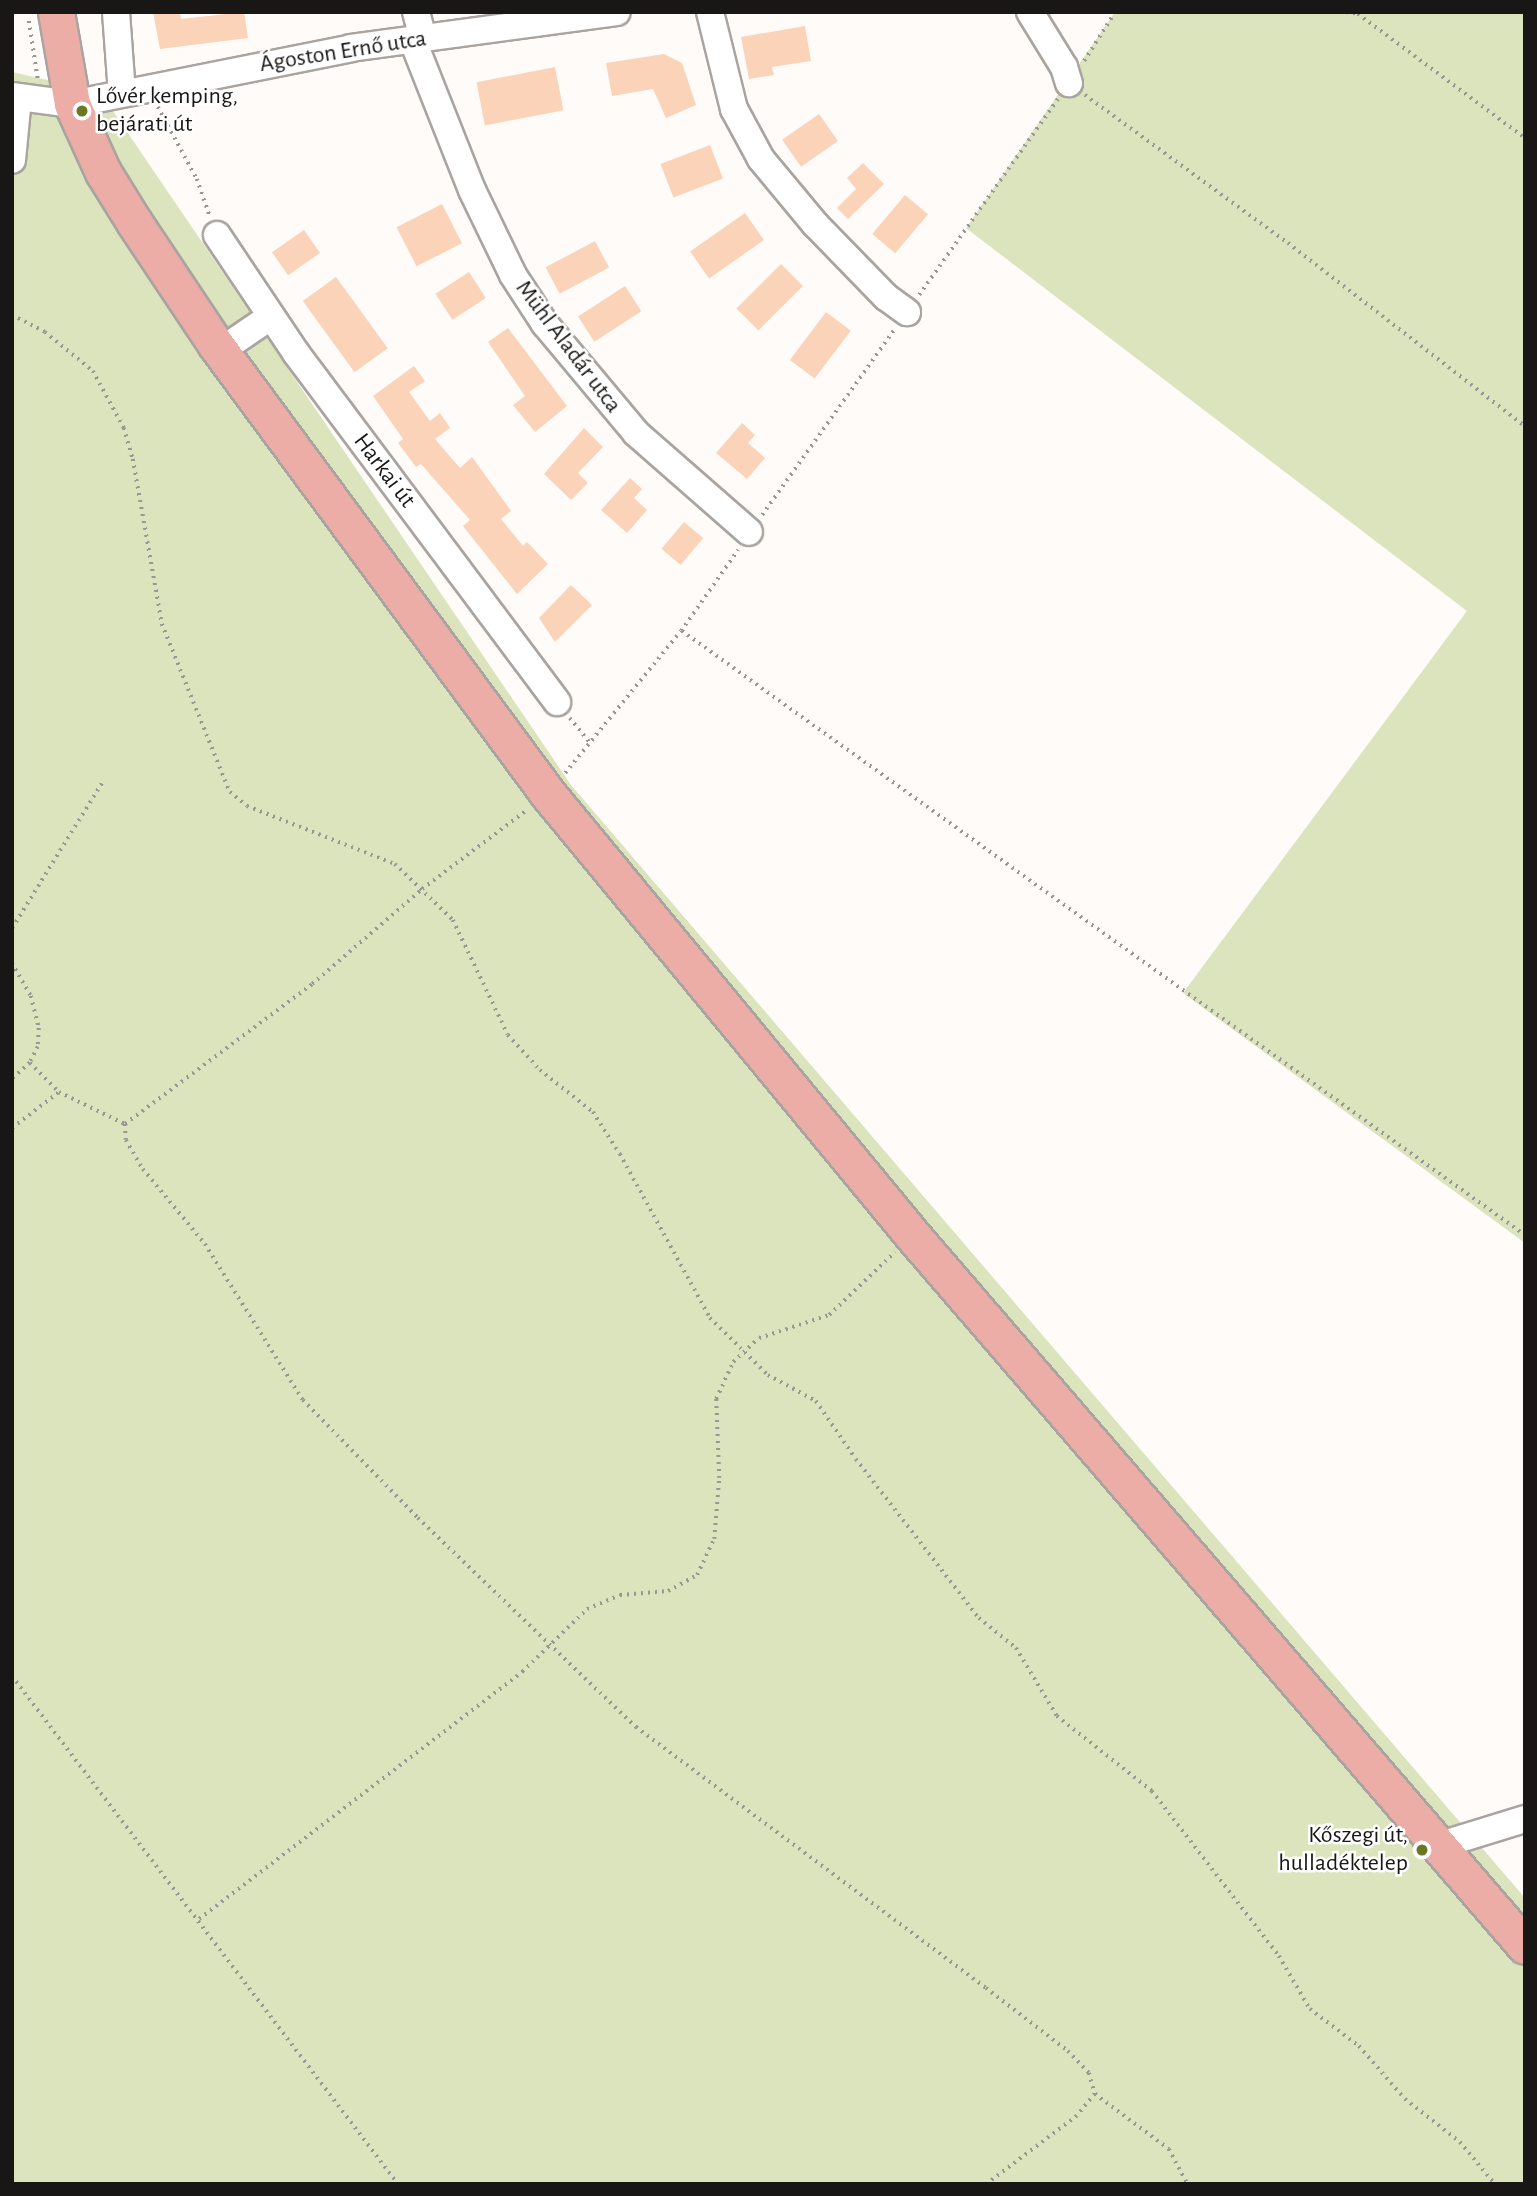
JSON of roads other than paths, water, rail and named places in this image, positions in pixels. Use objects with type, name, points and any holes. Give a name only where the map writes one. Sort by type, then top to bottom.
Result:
[{"type":"main road","points":[[56,12],[58,103],[220,351],[548,794],[913,1236],[1525,1947]]},
{"type":"street","points":[[116,12],[122,93]]},
{"type":"street","name":"Mühl Aladár utca","points":[[416,12],[418,40],[472,190],[513,275],[545,324],[636,433],[750,532]]},
{"type":"street","name":"Ágoston Ernő utca","points":[[58,103],[150,89],[258,64],[617,12]]},
{"type":"street","points":[[710,12],[734,109],[761,159],[815,224],[886,297],[907,312]]},
{"type":"street","points":[[1030,12],[1064,67],[1069,83]]},
{"type":"street","points":[[12,160],[15,97],[58,103]]},
{"type":"street","name":"Harkai út","points":[[217,235],[270,317],[557,702]]},
{"type":"street","points":[[220,351],[270,317]]},
{"type":"street","points":[[1437,1846],[1525,1819]]},
{"type":"place","name":"Lővér kemping, bejárati út","points":[[82,111]]},
{"type":"place","name":"Kőszegi út, hulladéktelep","points":[[1422,1850]]}]
